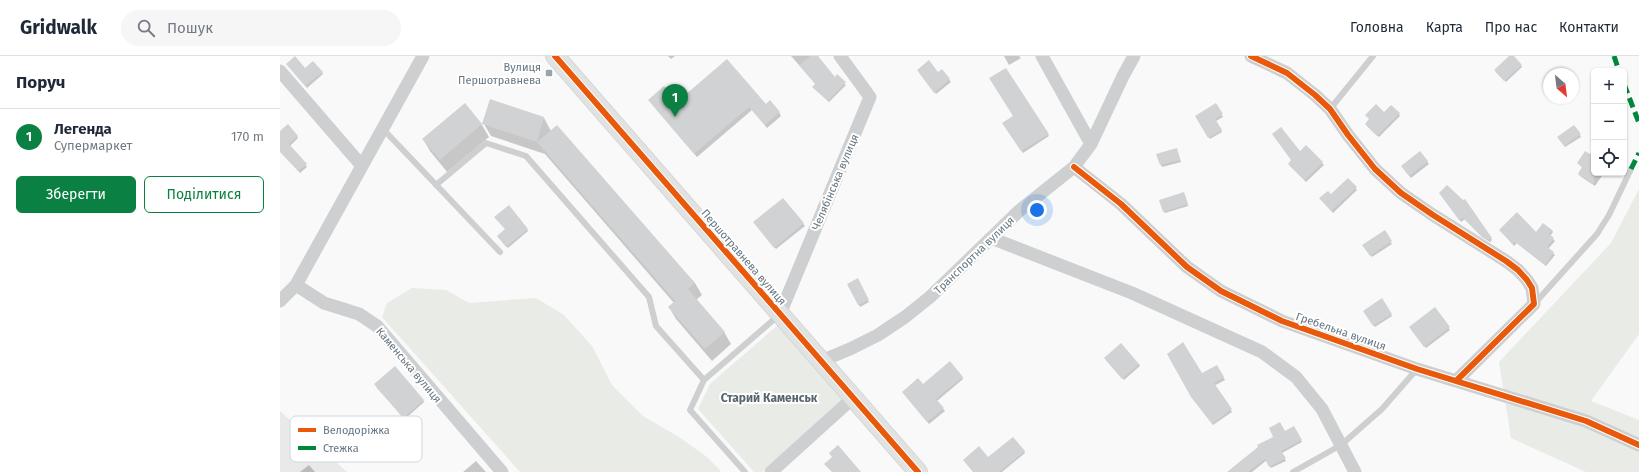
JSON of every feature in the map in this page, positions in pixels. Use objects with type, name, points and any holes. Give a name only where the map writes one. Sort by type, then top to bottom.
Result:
[{"type":"street","points":[[280,301],[296,285],[423,56]]},
{"type":"street","name":"Першотравнева вулиця","points":[[556,56],[918,472]]},
{"type":"street","name":"Челябінська вулиця","points":[[780,314],[870,97],[840,56]]},
{"type":"street","points":[[1042,56],[1091,144]]},
{"type":"street","name":"Транспортна вулиця","points":[[821,361],[878,335],[905,317],[930,297],[1019,211],[1074,167],[1091,144],[1134,56]]},
{"type":"street","points":[[1251,56],[1286,72],[1315,95],[1330,109],[1348,135],[1375,168],[1402,192],[1433,215],[1506,261],[1518,270],[1527,280],[1532,288],[1534,304],[1456,381]]},
{"type":"street","points":[[280,71],[362,166]]},
{"type":"street","name":"Гребельна вулиця","points":[[1074,167],[1121,204],[1186,266],[1221,292],[1282,321],[1417,369],[1586,421],[1639,445]]},
{"type":"street","points":[[991,238],[1132,293],[1262,352],[1296,377],[1322,409],[1355,472]]},
{"type":"street","name":"Каменська вулиця","points":[[296,285],[324,303],[359,314],[377,326],[502,472]]},
{"type":"street","points":[[771,472],[853,398]]},
{"type":"lane","points":[[1330,109],[1373,56]]},
{"type":"lane","points":[[383,129],[500,252]]},
{"type":"lane","points":[[436,185],[486,143],[526,156],[649,297],[656,326],[704,380]]},
{"type":"lane","points":[[1534,304],[1597,234],[1609,215],[1631,169]]},
{"type":"lane","points":[[745,472],[690,410],[704,380],[780,314]]},
{"type":"lane","points":[[1293,472],[1341,445],[1382,409],[1417,369]]},
{"type":"shaded area","points":[[1639,189],[1639,334],[1591,401],[1639,420],[1639,472],[1586,472],[1511,438],[1499,362],[1611,243]]},
{"type":"shaded area","points":[[412,288],[446,290],[469,303],[536,298],[564,315],[592,346],[612,385],[643,416],[679,437],[707,457],[720,470],[720,472],[520,472],[382,317],[387,303]]},
{"type":"shaded area","points":[[780,323],[845,397],[762,472],[754,472],[698,409],[710,384]]},
{"type":"shaded area","points":[[280,411],[290,420],[290,462],[336,462],[347,472],[280,472]]},
{"type":"building","points":[[295,56],[305,68],[313,61],[323,72],[305,86],[286,64]]},
{"type":"building","points":[[810,56],[818,56],[835,77],[837,74],[846,82],[828,101],[812,87],[815,84],[799,65]]},
{"type":"building","points":[[1509,56],[1514,56],[1522,65],[1504,81],[1494,70]]},
{"type":"building","points":[[727,59],[766,104],[770,100],[780,112],[765,125],[749,107],[694,154],[648,100],[664,86],[678,101]]},
{"type":"building","points":[[929,60],[938,72],[942,69],[950,79],[934,93],[917,70]]},
{"type":"building","points":[[1006,68],[1049,134],[1021,151],[1002,123],[1013,116],[989,78]]},
{"type":"building","points":[[490,99],[544,117],[537,142],[482,124]]},
{"type":"building","points":[[465,103],[482,124],[440,160],[422,139]]},
{"type":"building","points":[[1216,103],[1223,114],[1215,119],[1222,130],[1208,138],[1195,116]]},
{"type":"building","points":[[1376,104],[1384,112],[1391,105],[1400,113],[1377,136],[1365,124],[1369,119],[1365,115]]},
{"type":"building","points":[[288,124],[298,136],[289,144],[307,164],[298,171],[280,152],[280,131]]},
{"type":"building","points":[[557,125],[695,283],[688,289],[725,332],[705,349],[668,307],[675,301],[537,142]]},
{"type":"building","points":[[1574,125],[1581,134],[1564,146],[1557,137]]},
{"type":"building","points":[[1281,127],[1300,151],[1306,145],[1323,162],[1305,180],[1288,164],[1291,160],[1272,134]]},
{"type":"building","points":[[1177,148],[1180,160],[1160,165],[1156,154]]},
{"type":"building","points":[[1420,151],[1428,161],[1409,176],[1401,166]]},
{"type":"building","points":[[1585,151],[1590,154],[1591,153],[1591,176],[1594,176],[1594,184],[1578,174],[1582,167],[1577,163]]},
{"type":"building","points":[[1348,178],[1357,187],[1331,211],[1319,198],[1328,191],[1331,194]]},
{"type":"building","points":[[1447,185],[1463,200],[1465,199],[1492,238],[1488,240],[1480,235],[1463,218],[1459,220],[1439,193]]},
{"type":"building","points":[[1184,192],[1188,204],[1163,212],[1159,200]]},
{"type":"building","points":[[783,198],[804,223],[774,248],[753,222]]},
{"type":"building","points":[[509,205],[528,229],[506,247],[497,236],[505,229],[494,217]]},
{"type":"building","points":[[1517,212],[1536,232],[1543,223],[1552,230],[1549,234],[1554,238],[1547,247],[1554,252],[1545,265],[1515,242],[1513,244],[1499,230]]},
{"type":"building","points":[[1385,230],[1392,241],[1370,256],[1362,245]]},
{"type":"building","points":[[858,278],[869,300],[858,305],[847,284]]},
{"type":"building","points":[[1382,298],[1392,314],[1373,326],[1363,311]]},
{"type":"building","points":[[1435,307],[1450,327],[1424,347],[1409,327]]},
{"type":"building","points":[[1183,342],[1202,373],[1217,365],[1224,377],[1214,383],[1232,409],[1212,424],[1191,397],[1167,354]]},
{"type":"building","points":[[1121,343],[1139,364],[1122,379],[1104,358]]},
{"type":"building","points":[[950,361],[963,377],[936,399],[944,408],[927,422],[902,392],[918,378],[923,384]]},
{"type":"building","points":[[395,366],[424,400],[405,416],[401,416],[374,384]]},
{"type":"building","points":[[1280,422],[1285,431],[1294,426],[1302,440],[1281,451],[1286,458],[1269,467],[1265,459],[1248,472],[1227,472],[1258,447],[1257,445],[1273,437],[1269,428]]},
{"type":"building","points":[[1013,437],[1025,451],[999,472],[973,472],[963,460],[979,446],[988,457]]},
{"type":"building","points":[[838,445],[861,472],[832,472],[824,464],[832,457],[829,453]]},
{"type":"marked path","points":[[1614,56],[1618,68]]},
{"type":"marked path","points":[[1627,92],[1639,123]]},
{"type":"marked path","points":[[1631,169],[1639,153]]},
{"type":"cycle path","points":[[555,56],[918,472]]},
{"type":"cycle path","points":[[1251,56],[1287,73],[1315,95],[1330,109],[1375,169],[1401,193],[1506,261],[1518,270],[1527,280],[1532,288],[1534,304],[1456,381]]},
{"type":"cycle path","points":[[1074,167],[1121,204],[1187,267],[1221,291],[1282,321],[1417,369],[1586,421],[1639,445]]},
{"type":"place","name":"Вулиця Першотравнева","points":[[549,73]]},
{"type":"place","name":"Легенда","points":[[675,117]]},
{"type":"district","name":"Старий Каменськ","points":[[769,398]]}]
